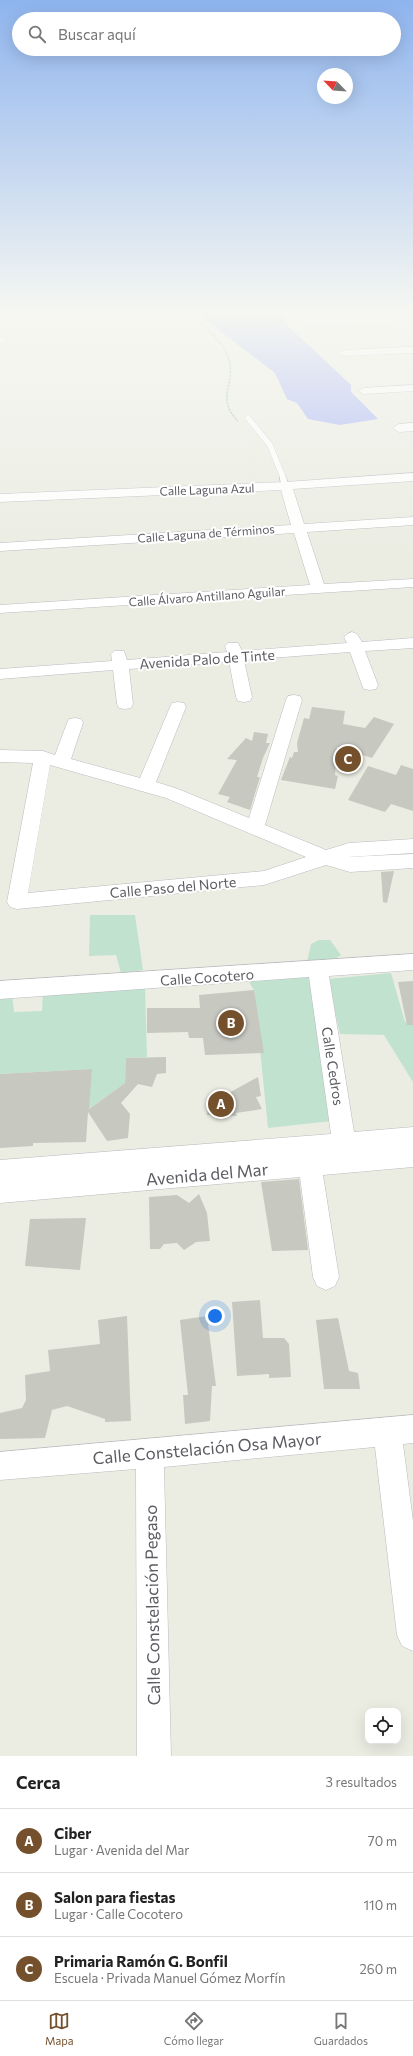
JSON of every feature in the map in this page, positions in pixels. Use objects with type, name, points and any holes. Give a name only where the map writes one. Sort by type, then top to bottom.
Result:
[{"type":"street","points":[[399,428],[413,427]]},
{"type":"street","name":"Calle Laguna Azul","points":[[0,498],[286,486],[413,477]]},
{"type":"street","points":[[286,486],[318,589]]},
{"type":"street","name":"Calle Laguna de Términos","points":[[0,547],[413,520]]},
{"type":"street","name":"Calle Álvaro Antillano Aguilar","points":[[0,609],[413,583]]},
{"type":"street","name":"Avenida Palo de Tinte","points":[[354,643],[413,633]]},
{"type":"street","points":[[354,643],[370,686]]},
{"type":"street","name":"Avenida Palo de Tinte","points":[[0,674],[120,660],[235,651],[354,643],[413,643]]},
{"type":"street","points":[[235,651],[244,697]]},
{"type":"street","points":[[120,660],[125,704]]},
{"type":"street","name":"Avenida Palo de Tinte","points":[[0,662],[120,660]]},
{"type":"street","points":[[255,828],[294,700]]},
{"type":"street","points":[[146,785],[178,707]]},
{"type":"street","points":[[61,762],[75,724]]},
{"type":"street","points":[[0,756],[43,757],[172,793],[324,857],[350,865],[413,861]]},
{"type":"street","name":"Calle Paso del Norte","points":[[43,757],[17,902],[264,878],[349,850],[413,846]]},
{"type":"street","name":"Calle Cocotero","points":[[0,990],[318,970],[413,962]]},
{"type":"street","name":"Calle Cedros","points":[[318,970],[342,1119],[344,1153]]},
{"type":"street","name":"Avenida del Mar","points":[[0,1192],[344,1153],[413,1138]]},
{"type":"street","name":"Avenida del Mar","points":[[344,1153],[413,1156]]},
{"type":"street","points":[[309,1156],[326,1277]]},
{"type":"street","name":"Avenida del Mar","points":[[0,1171],[309,1156]]},
{"type":"street","points":[[400,1431],[413,1635]]},
{"type":"street","name":"Calle Constelación Osa Mayor","points":[[0,1466],[400,1431]]},
{"type":"street","name":"Calle Constelación Pegaso","points":[[150,1454],[154,1756]]},
{"type":"lane","points":[[248,418],[270,445],[286,486]]},
{"type":"path","points":[[225,393],[227,404],[236,419],[246,426],[255,426]]},
{"type":"green space","points":[[90,915],[135,915],[143,970],[121,973],[116,955],[89,956]]},
{"type":"green space","points":[[319,940],[330,940],[341,955],[330,962],[318,959],[314,962],[307,962],[311,944]]},
{"type":"green space","points":[[318,970],[341,1120],[268,1128],[254,990],[245,976]]},
{"type":"green space","points":[[391,973],[405,1022],[413,1022],[413,1082],[384,1035],[340,1034],[328,979]]},
{"type":"green space","points":[[145,986],[147,1057],[126,1058],[125,1083],[87,1110],[92,1069],[0,1074],[0,999],[12,994],[14,1012],[42,1011],[43,991]]},
{"type":"water","points":[[284,393],[352,393],[378,419],[340,425],[308,419],[297,403],[287,399]]},
{"type":"building","points":[[312,707],[345,711],[343,724],[365,728],[374,717],[394,724],[372,758],[337,747],[335,775],[338,776],[335,789],[281,780],[290,757],[292,758],[294,752],[298,752],[297,743],[304,718],[309,719]]},
{"type":"building","points":[[254,732],[268,734],[266,743],[270,743],[257,777],[260,777],[250,810],[227,802],[230,797],[218,794],[237,760],[227,759],[246,738],[252,741]]},
{"type":"building","points":[[401,765],[413,769],[413,811],[391,804],[385,812],[348,800],[368,766],[396,775]]},
{"type":"building","points":[[394,871],[387,903],[383,902],[381,872]]},
{"type":"building","points":[[413,981],[413,1025],[407,1025],[398,982]]},
{"type":"building","points":[[254,990],[264,1053],[205,1055],[203,1038],[189,1038],[188,1032],[147,1033],[147,1008],[200,1008],[199,995]]},
{"type":"building","points":[[166,1057],[166,1073],[157,1074],[152,1087],[138,1084],[121,1103],[130,1114],[128,1138],[107,1141],[88,1112],[86,1142],[33,1143],[33,1146],[0,1148],[0,1074],[92,1069],[89,1109],[125,1083],[126,1058]]},
{"type":"building","points":[[258,1077],[261,1096],[256,1097],[262,1109],[236,1113],[237,1116],[207,1115],[210,1094],[227,1094]]},
{"type":"building","points":[[299,1179],[308,1250],[272,1251],[261,1182]]},
{"type":"building","points":[[199,1194],[207,1213],[210,1241],[196,1242],[184,1250],[177,1243],[164,1244],[160,1249],[150,1249],[149,1197],[177,1195],[189,1203]]},
{"type":"building","points":[[86,1218],[80,1270],[25,1266],[30,1219]]},
{"type":"building","points":[[260,1300],[263,1338],[284,1338],[289,1344],[291,1377],[269,1378],[269,1374],[237,1376],[232,1302]]},
{"type":"building","points":[[127,1316],[131,1421],[105,1422],[105,1419],[67,1406],[52,1410],[45,1438],[0,1439],[0,1413],[22,1408],[26,1400],[25,1375],[50,1371],[48,1350],[100,1344],[98,1320]]},
{"type":"building","points":[[207,1316],[216,1386],[212,1386],[210,1421],[185,1424],[183,1395],[188,1395],[180,1320]]},
{"type":"building","points":[[338,1318],[349,1371],[358,1373],[360,1389],[324,1389],[316,1320]]},
{"type":"place","name":"Primaria Ramón G. Bonfil","points":[[348,759]]},
{"type":"place","name":"Salon para fiestas","points":[[231,1023]]},
{"type":"place","name":"Ciber","points":[[221,1104]]}]
